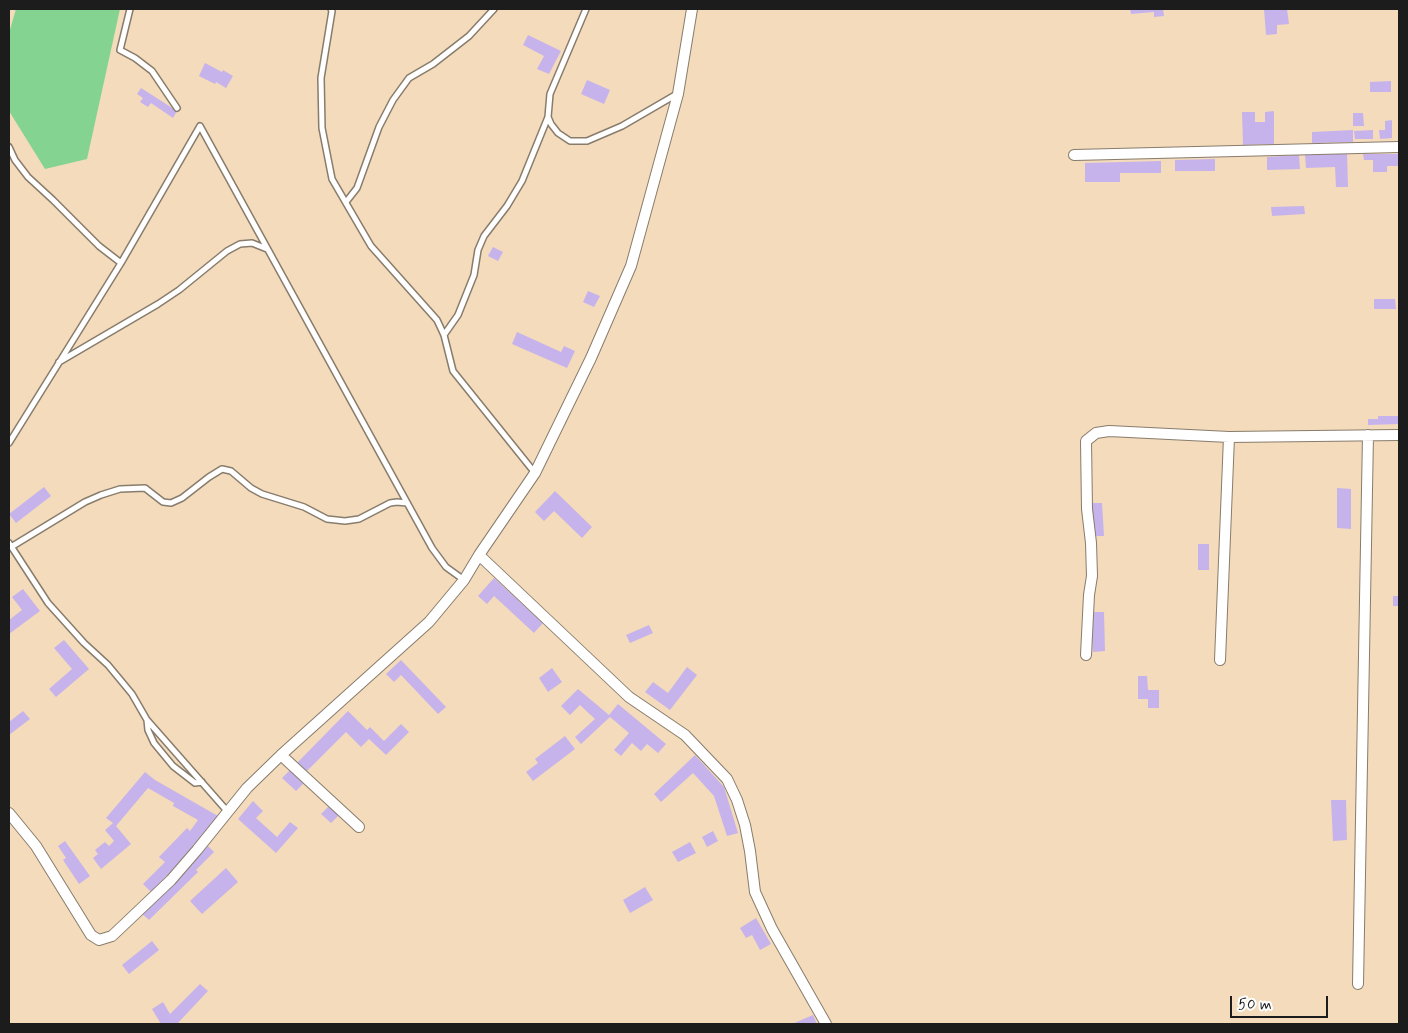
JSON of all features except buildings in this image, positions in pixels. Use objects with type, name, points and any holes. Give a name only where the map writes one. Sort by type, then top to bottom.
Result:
[{"type":"street","points":[[9,814],[36,846],[91,935],[99,940],[112,936],[171,880],[247,788],[280,755],[429,622],[464,580],[535,473],[591,358],[632,266],[678,94],[692,9]]},
{"type":"street","points":[[1074,155],[1399,147]]},
{"type":"street","points":[[1086,654],[1088,595],[1092,576],[1092,543],[1087,509],[1086,441],[1096,433],[1110,431],[1229,437],[1399,435]]},
{"type":"street","points":[[1358,984],[1368,435]]},
{"type":"street","points":[[1220,660],[1229,437]]},
{"type":"street","points":[[479,555],[629,697],[685,735],[727,779],[737,800],[744,825],[750,851],[755,892],[772,928],[826,1024]]},
{"type":"street","points":[[280,755],[359,827]]},
{"type":"lane","points":[[130,9],[120,50],[136,58],[152,71],[177,108]]},
{"type":"lane","points":[[332,9],[321,78],[322,128],[332,179],[371,246],[437,320],[444,336],[453,371],[535,473]]},
{"type":"lane","points":[[346,202],[357,188],[379,127],[393,100],[409,78],[433,64],[469,36],[494,9]]},
{"type":"lane","points":[[444,336],[458,315],[471,283],[478,250],[484,236],[522,181],[548,117],[550,94],[586,9]]},
{"type":"lane","points":[[548,117],[558,134],[570,141],[587,141],[622,126],[678,94]]},
{"type":"lane","points":[[9,443],[121,263],[200,126],[432,548],[446,567],[464,580]]},
{"type":"lane","points":[[9,147],[28,177],[99,246],[121,263]]},
{"type":"lane","points":[[59,362],[158,304],[179,290],[227,251],[240,244],[252,243],[267,249]]},
{"type":"lane","points":[[228,812],[147,720],[132,694],[108,665],[84,643],[48,602],[10,545],[101,494],[120,489],[145,488],[163,502],[171,503],[182,498],[208,477],[222,469],[231,471],[251,488],[262,494],[304,508],[327,519],[345,522],[359,519],[390,503],[407,503]]},
{"type":"lane","points":[[147,720],[148,730],[154,744],[173,766],[195,783],[202,782]]},
{"type":"green space","points":[[16,9],[120,9],[87,159],[45,169],[9,111],[9,33]]}]
